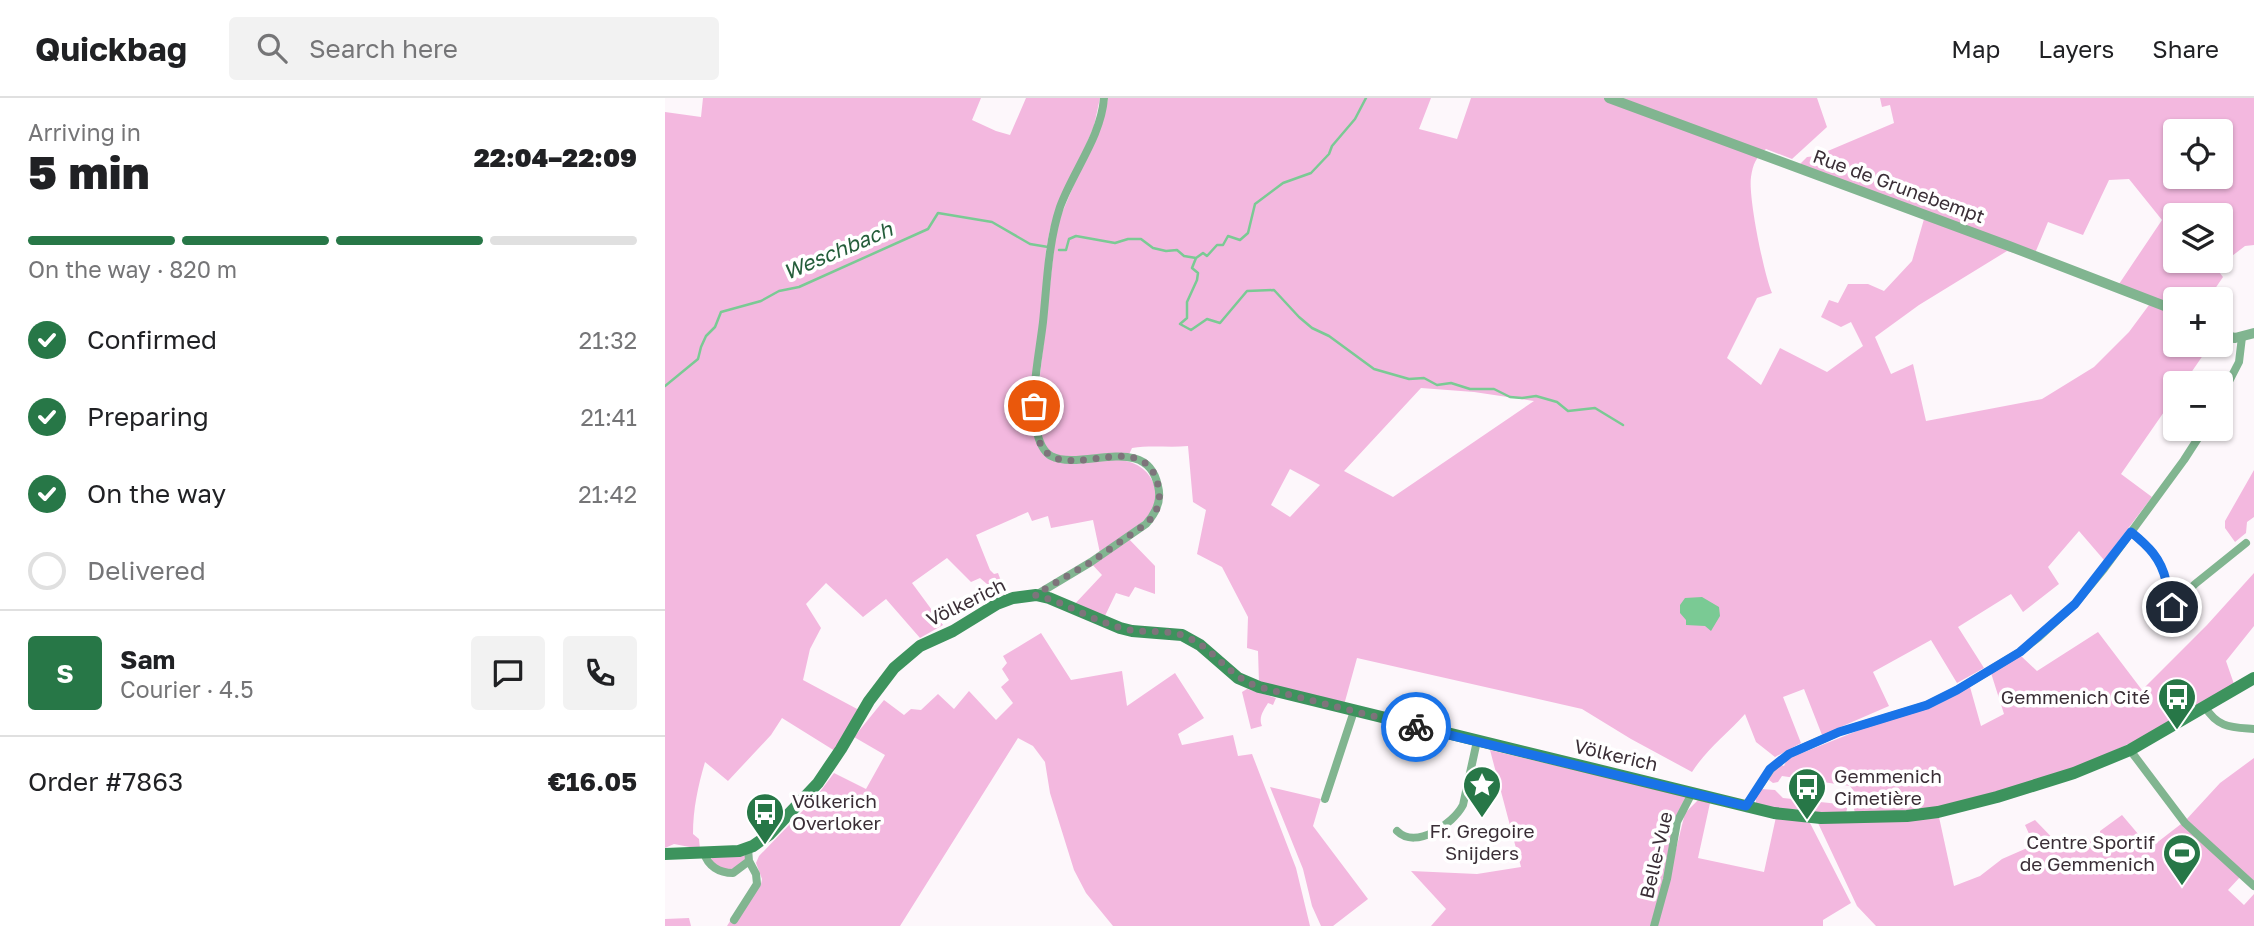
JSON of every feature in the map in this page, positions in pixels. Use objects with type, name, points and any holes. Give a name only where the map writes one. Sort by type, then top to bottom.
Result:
[{"type":"main road","name":"Völkerich","points":[[665,854],[749,854],[818,783],[877,689],[908,655],[997,604],[1013,598],[1035,595],[1049,598],[1120,628],[1182,635],[1200,645],[1247,683],[1774,813],[1821,818],[1907,816],[1938,812],[2086,769],[2130,750],[2254,678]]},
{"type":"street","points":[[1035,595],[1091,562],[1146,524],[1153,517],[1160,498],[1157,479],[1151,470],[1134,458],[1118,456],[1067,460],[1049,455],[1041,445],[1035,419],[1037,372],[1057,216],[1100,119],[1104,98]]},
{"type":"street","name":"Rue de Grunebempt","points":[[1609,98],[2163,305]]},
{"type":"street","points":[[2233,336],[2254,333]]},
{"type":"street","points":[[2233,374],[2239,362],[2242,337]]},
{"type":"street","points":[[1746,806],[1770,769],[1789,754],[1839,732],[1927,705],[2020,652],[2075,604],[2131,532],[2195,441]]},
{"type":"street","points":[[2131,532],[2156,555],[2166,579],[2167,597],[2172,607],[2195,584],[2246,543]]},
{"type":"street","points":[[2205,707],[2219,724],[2254,729]]},
{"type":"street","points":[[1325,799],[1354,711]]},
{"type":"street","points":[[1397,831],[1402,836],[1417,838],[1430,834],[1458,815],[1463,805],[1477,741]]},
{"type":"street","points":[[2130,750],[2185,823],[2254,886]]},
{"type":"street","name":"Belle-Vue","points":[[1654,926],[1667,879],[1677,822],[1692,793]]},
{"type":"street","name":"Völkerich","points":[[704,853],[710,865],[726,873],[733,873],[749,854]]},
{"type":"street","points":[[734,920],[757,884],[749,854]]},
{"type":"shaded area","points":[[703,98],[981,98],[972,120],[1010,135],[1026,98],[1100,98],[1094,126],[1050,229],[1046,250],[1035,434],[1041,432],[1037,408],[1038,393],[1059,220],[1106,109],[1108,98],[1431,98],[1419,129],[1457,139],[1471,98],[1817,98],[1827,127],[1792,159],[1766,149],[1757,158],[1752,172],[1754,217],[1772,293],[1757,298],[1727,358],[1761,385],[1780,348],[1827,372],[1863,346],[1851,322],[1841,327],[1821,317],[1829,300],[1838,303],[1848,284],[1868,284],[1884,291],[1912,261],[1924,219],[1794,170],[1807,157],[1816,156],[1894,123],[1890,105],[1882,107],[1880,98],[2254,98],[2254,245],[2245,246],[2233,255],[2233,203],[2163,203],[2163,273],[2220,273],[2223,277],[2216,287],[2163,287],[2163,357],[2202,357],[2192,371],[2163,371],[2163,413],[2121,474],[2152,497],[2104,560],[2079,531],[2048,567],[2059,584],[2023,612],[2011,594],[1958,627],[1984,668],[1957,683],[1931,640],[1873,672],[1889,706],[1822,735],[1804,689],[1783,697],[1801,743],[1775,757],[1756,742],[1745,714],[1710,749],[1692,772],[1582,709],[1357,658],[1344,705],[1259,683],[1258,651],[1247,648],[1248,617],[1222,567],[1197,554],[1206,510],[1193,502],[1188,446],[1139,447],[1132,448],[1126,461],[1140,467],[1151,478],[1156,492],[1155,500],[1148,516],[1125,535],[1155,566],[1155,594],[1135,587],[1129,597],[1116,593],[1102,622],[1071,608],[1102,575],[1089,561],[1100,553],[1093,520],[1051,528],[1048,516],[1032,521],[1028,512],[976,535],[990,570],[994,574],[998,573],[1006,594],[997,597],[994,590],[980,578],[971,582],[947,558],[912,583],[943,625],[920,638],[886,599],[863,617],[826,583],[806,604],[821,628],[810,649],[803,680],[859,710],[835,751],[782,718],[771,735],[728,781],[705,762],[696,798],[693,825],[693,834],[699,839],[700,849],[674,844],[665,848],[665,112],[701,117]],"holes":[[[2129,179],[2162,220],[2115,290],[2149,305],[2129,332],[2094,367],[2042,399],[1926,421],[1913,364],[1891,374],[1875,337],[1919,305],[2007,251],[2033,258],[2048,222],[2083,235],[2109,180]],[[1421,388],[1534,401],[1393,497],[1344,471]],[[1290,469],[1320,485],[1290,517],[1271,505]]]},
{"type":"shaded area","points":[[2254,470],[2254,517],[2247,522],[2246,533],[2235,542],[2225,528],[2225,521]]},
{"type":"shaded area","points":[[2254,573],[2254,626],[2226,661],[2234,684],[2150,734],[2094,760],[2049,777],[1929,810],[1857,814],[1854,810],[1855,793],[1850,786],[1782,776],[1778,782],[1769,780],[1779,764],[1784,766],[1787,759],[1872,725],[1937,705],[1970,687],[1981,726],[2004,714],[1991,673],[2021,656],[2037,671],[2098,632],[2142,690]]},
{"type":"shaded area","points":[[1702,597],[1719,607],[1720,616],[1711,631],[1705,626],[1686,625],[1686,620],[1680,613],[1680,605],[1685,598]]},
{"type":"shaded area","points":[[1041,633],[1071,680],[1122,671],[1127,706],[1175,673],[1204,718],[1178,734],[1182,745],[1233,735],[1238,756],[1252,754],[1296,868],[1310,926],[1113,926],[1086,893],[1074,870],[1050,793],[1045,762],[1033,746],[1018,738],[900,926],[727,926],[732,918],[737,921],[761,884],[762,879],[756,863],[759,856],[816,797],[834,773],[866,789],[885,755],[854,737],[884,700],[904,715],[911,709],[921,710],[938,694],[954,709],[969,691],[996,720],[1013,703],[1001,687],[1009,680],[1002,669],[1007,663],[1003,656]]},
{"type":"shaded area","points":[[1247,689],[1276,698],[1273,705],[1268,703],[1263,711],[1262,726],[1251,729],[1242,692]]},
{"type":"shaded area","points":[[1490,750],[1686,796],[1677,815],[1666,876],[1650,926],[1431,926],[1446,909],[1411,871],[1477,874],[1521,867]]},
{"type":"shaded area","points":[[2254,758],[2254,881],[2185,821],[2220,783]]},
{"type":"shaded area","points":[[1270,787],[1321,799],[1313,826],[1368,899],[1333,926],[1321,926],[1312,906],[1303,869]]},
{"type":"shaded area","points":[[1761,789],[1775,790],[1783,798],[1848,805],[1846,813],[1779,810],[1756,803],[1756,795]]},
{"type":"shaded area","points":[[1698,800],[1710,803],[1698,858],[1764,872],[1776,817],[1810,823],[1851,903],[1823,920],[1823,926],[1657,926],[1685,813]]},
{"type":"shaded area","points":[[2122,815],[2150,848],[2181,824],[2241,876],[2228,890],[2244,905],[2254,894],[2254,926],[1876,926],[1857,906],[1818,823],[1939,817],[1954,886],[1980,876],[2002,859],[2034,845],[2025,825],[2035,820],[2066,852],[2087,837],[2096,847],[2100,843],[2096,837],[2100,831]]},
{"type":"shaded area","points":[[744,854],[747,861],[725,871],[712,862],[711,856]]},
{"type":"shaded area","points":[[689,918],[691,926],[665,926],[665,919]]},
{"type":"waterway","points":[[1059,250],[1066,250],[1069,239],[1076,236],[1115,243],[1141,239],[1153,248],[1177,250],[1184,256],[1196,258],[1203,253],[1207,256],[1217,245],[1223,245],[1228,236],[1240,240],[1248,233],[1255,204],[1283,183],[1311,173],[1355,119],[1366,98]]},
{"type":"waterway","name":"Weschbach","points":[[665,386],[698,359],[706,336],[715,327],[721,312],[761,301],[779,291],[799,287],[928,229],[938,213],[992,222],[1030,244],[1048,247]]},
{"type":"waterway","points":[[1196,258],[1192,268],[1198,273],[1197,280],[1187,302],[1187,318],[1180,324],[1191,330],[1207,319],[1220,323],[1247,291],[1274,290],[1312,328],[1329,336],[1374,369],[1409,379],[1424,378],[1437,385],[1451,383],[1470,389],[1494,389],[1510,397],[1536,396],[1557,402],[1568,411],[1595,408],[1623,425]]},
{"type":"way so far","points":[[1034,406],[1037,434],[1049,455],[1067,460],[1118,456],[1134,458],[1151,470],[1157,479],[1160,498],[1158,508],[1146,524],[1091,562],[1035,595],[1049,598],[1120,628],[1173,633],[1191,638],[1238,678],[1259,687],[1416,727]]},
{"type":"place","name":"Gemmenich Cité","points":[[2177,731]]},
{"type":"place","name":"Fr. Gregoire Snijders","points":[[1482,819]]},
{"type":"place","name":"Gemmenich Cimetière","points":[[1807,821]]},
{"type":"place","name":"Völkerich Overloker","points":[[765,846]]},
{"type":"place","name":"Centre Sportif de Gemmenich","points":[[2182,887]]},
{"type":"route","points":[[1416,727],[1746,806],[1770,769],[1789,754],[1839,732],[1927,705],[2020,652],[2075,604],[2131,532],[2156,555],[2166,579],[2167,597],[2172,607]]}]
